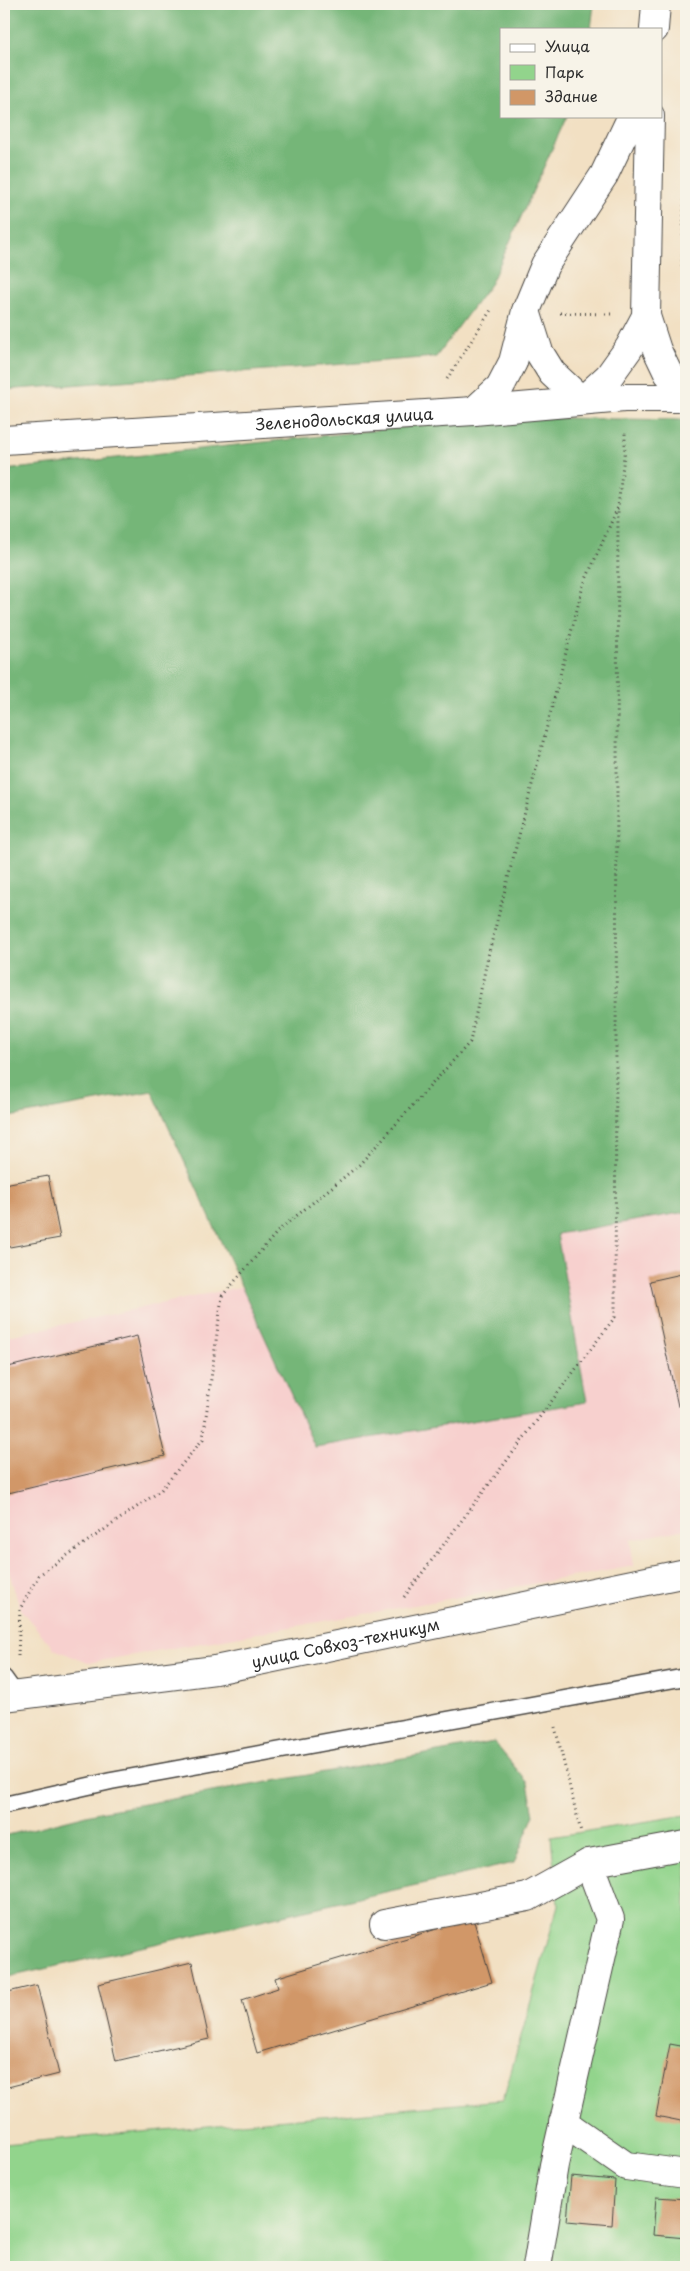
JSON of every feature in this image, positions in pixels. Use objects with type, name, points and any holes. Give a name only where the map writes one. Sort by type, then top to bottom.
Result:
[{"type":"street","points":[[654,28],[656,4]]},
{"type":"street","points":[[474,411],[500,387],[513,362],[526,311],[545,265],[604,175],[631,118]]},
{"type":"street","points":[[650,118],[646,316],[657,350],[668,373],[686,391]]},
{"type":"street","points":[[526,311],[539,352],[552,373],[582,401],[609,376],[629,348],[646,316]]},
{"type":"street","name":"Зеленодольская улица","points":[[4,440],[474,411],[624,398],[686,398]]},
{"type":"street","name":"улица Совхоз-техникум","points":[[8,1690],[215,1670],[686,1573]]},
{"type":"street","points":[[384,1924],[528,1897],[589,1863],[686,1845]]},
{"type":"street","points":[[537,2267],[554,2165],[610,1920],[589,1863]]},
{"type":"street","points":[[564,2122],[626,2166],[686,2174]]},
{"type":"lane","points":[[4,1805],[111,1780],[686,1677]]},
{"type":"path","points":[[682,270],[686,154]]},
{"type":"path","points":[[438,380],[448,379],[494,306]]},
{"type":"path","points":[[554,312],[612,314]]},
{"type":"path","points":[[403,1598],[615,1317],[618,507],[625,447],[624,398]]},
{"type":"path","points":[[8,1690],[20,1609],[39,1575],[160,1491],[204,1439],[222,1296],[279,1230],[359,1165],[470,1042],[488,956],[583,586],[618,507]]},
{"type":"path","points":[[549,1702],[577,1816]]},
{"type":"shaded area","points":[[686,1192],[686,1529],[630,1540],[634,1566],[88,1663],[54,1649],[20,1609],[4,1555],[4,1337]]},
{"type":"green space","points":[[4,4],[594,4],[591,28],[500,28],[500,118],[566,118],[491,283],[436,357],[4,390]]},
{"type":"green space","points":[[497,417],[686,420],[686,1212],[557,1234],[587,1402],[315,1447],[152,1091],[4,1118],[4,470]]},
{"type":"green space","points":[[494,1742],[528,1783],[534,1815],[514,1863],[4,1978],[4,1836],[99,1812]]},
{"type":"green space","points":[[686,1815],[686,2267],[4,2267],[4,2144],[503,2100],[558,1905],[551,1837]]},
{"type":"building","points":[[48,1176],[60,1238],[4,1248],[4,1184]]},
{"type":"building","points":[[686,1273],[686,1404],[678,1406],[650,1281]]},
{"type":"building","points":[[137,1336],[165,1456],[4,1494],[4,1368]]},
{"type":"building","points":[[473,1918],[492,1982],[257,2053],[242,2000],[278,1988],[275,1978]]},
{"type":"building","points":[[192,1962],[209,2039],[116,2061],[98,1984]]},
{"type":"building","points":[[37,1985],[59,2074],[4,2088],[4,1993]]},
{"type":"building","points":[[670,2044],[686,2047],[686,2122],[656,2116]]},
{"type":"building","points":[[571,2176],[615,2180],[612,2225],[567,2221]]},
{"type":"building","points":[[656,2197],[686,2199],[686,2238],[653,2235]]}]
